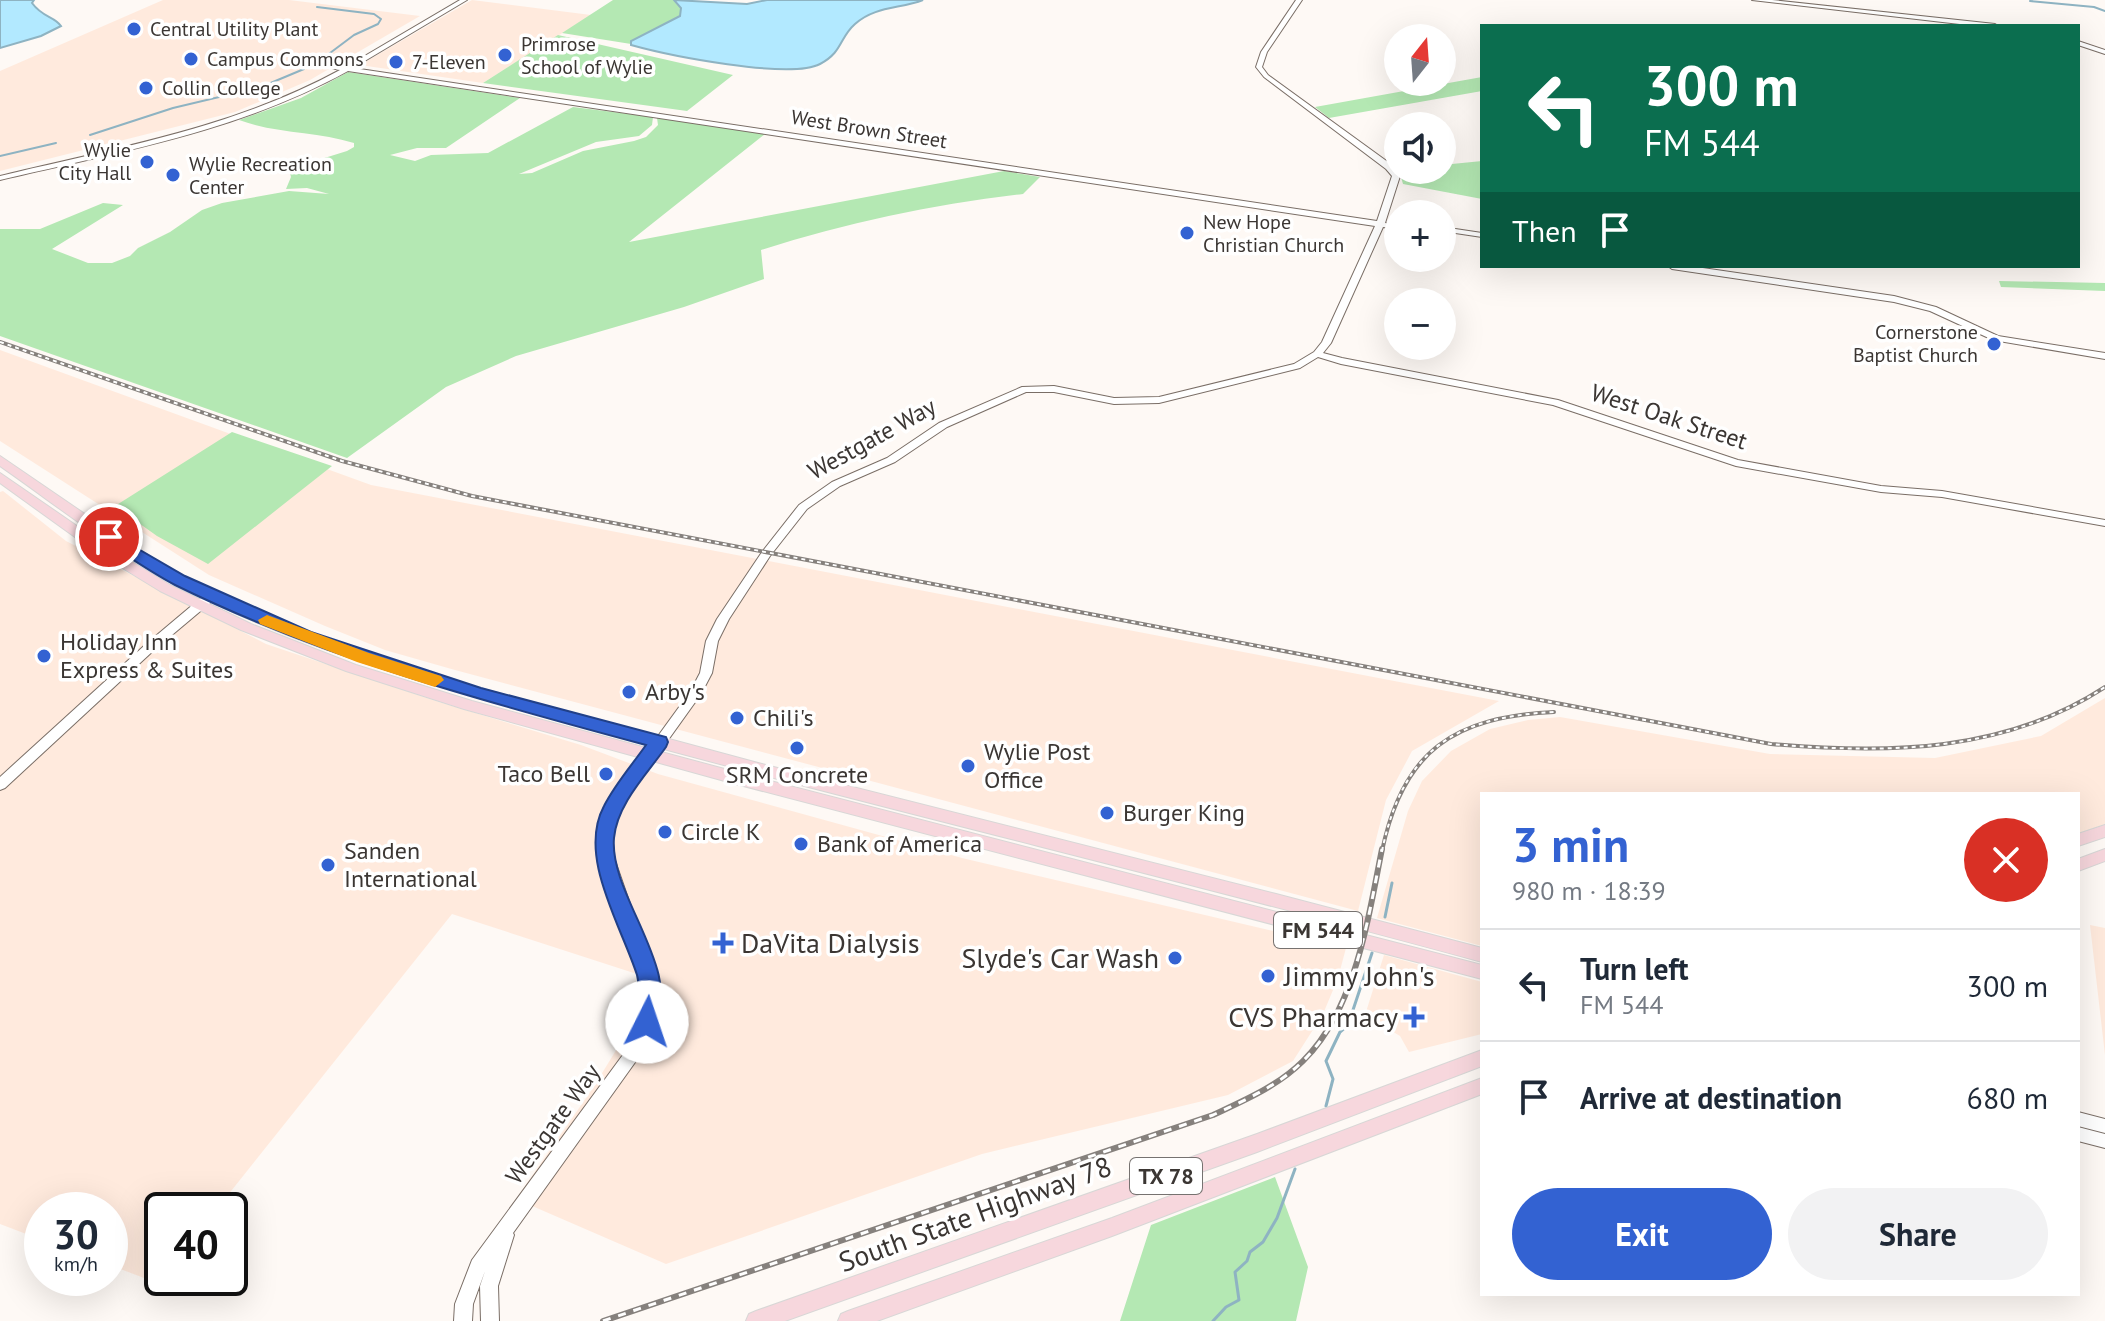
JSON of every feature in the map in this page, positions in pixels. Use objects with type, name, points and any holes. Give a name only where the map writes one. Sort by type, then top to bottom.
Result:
[{"type":"main road","points":[[341,67],[403,35],[454,0]]},
{"type":"main road","points":[[0,176],[224,119],[290,98],[394,34],[464,0]]},
{"type":"main road","points":[[1299,0],[1264,52],[1259,67],[1275,83],[1389,167],[1396,176],[1381,222],[1328,339],[1317,354]]},
{"type":"main road","points":[[1755,0],[1977,24]]},
{"type":"main road","points":[[1743,1],[1952,24]]},
{"type":"main road","points":[[394,34],[403,35]]},
{"type":"main road","points":[[2080,46],[2105,54]]},
{"type":"main road","name":"West Brown Street","points":[[341,67],[440,79],[1068,176]]},
{"type":"main road","name":"West Brown Street","points":[[341,67],[1384,223]]},
{"type":"main road","points":[[416,79],[440,79]]},
{"type":"main road","points":[[930,157],[963,159]]},
{"type":"main road","points":[[1456,234],[1480,238]]},
{"type":"main road","points":[[1685,268],[1894,299],[1933,309],[1996,338],[2105,356]]},
{"type":"main road","name":"Westgate Way","points":[[463,1321],[464,1304],[478,1266],[624,1067],[647,1022],[651,1001],[649,979],[609,869],[604,838],[612,809],[703,681],[712,641],[723,619],[766,554],[803,507],[836,484],[876,468],[943,425],[1031,389],[1054,389],[1114,401],[1159,400],[1297,366],[1317,354]]},
{"type":"main road","name":"West Oak Street","points":[[1317,354],[1555,402],[1736,463],[1905,493],[1942,494],[2105,523]]},
{"type":"main road","name":"FM 544","points":[[0,460],[131,551],[212,595],[423,684]]},
{"type":"main road","points":[[4,480],[23,476]]},
{"type":"main road","name":"FM 544","points":[[4,480],[98,547],[199,605],[292,646],[654,748],[1240,901],[1480,971]]},
{"type":"main road","points":[[0,785],[212,595]]},
{"type":"main road","points":[[2080,839],[2105,831]]},
{"type":"main road","points":[[2080,864],[2105,855]]},
{"type":"main road","name":"FM 544","points":[[1240,901],[1480,955]]},
{"type":"main road","name":"South State Highway 78","points":[[756,1321],[1257,1143],[1480,1059]]},
{"type":"main road","points":[[1436,1076],[1455,1097]]},
{"type":"main road","name":"TX 78","points":[[848,1321],[1112,1227],[1480,1087]]},
{"type":"main road","points":[[2080,1120],[2105,1126]]},
{"type":"main road","points":[[2080,1135],[2105,1141]]},
{"type":"main road","name":"Westgate Way","points":[[490,1321],[489,1286],[507,1229]]},
{"type":"shaded area","name":"Collin College","points":[[163,0],[289,0],[420,16],[310,80],[235,112],[0,171],[0,71]]},
{"type":"shaded area","points":[[472,0],[591,15],[483,83],[360,65]]},
{"type":"shaded area","points":[[0,350],[371,485],[1499,701],[1412,751],[1386,800],[1358,911],[455,670],[385,650],[325,626],[209,575],[0,441]]},
{"type":"shaded area","points":[[3,491],[66,541],[266,644],[439,702],[581,745],[658,774],[962,858],[1346,948],[1338,978],[1323,1014],[1293,1061],[1228,1095],[982,1154],[666,1264],[516,1199],[593,1088],[629,1029],[640,975],[452,914],[230,1192],[144,1192],[144,1278],[128,1272],[128,1192],[24,1192],[24,1233],[0,1224],[0,492]]},
{"type":"shaded area","points":[[2105,698],[2105,828],[2080,836],[2080,792],[1480,792],[1480,945],[1377,918],[1408,811],[1422,781],[1451,751],[1490,729],[1528,720],[1560,717],[1770,754],[1935,758],[2041,736]]},
{"type":"shaded area","points":[[2090,925],[2105,928],[2105,1055]]},
{"type":"shaded area","points":[[1384,955],[1480,981],[1480,1034],[1409,1052],[1400,1036],[1365,1015]]},
{"type":"green space","points":[[613,0],[675,0],[681,8],[680,16],[631,44],[562,33]]},
{"type":"green space","points":[[558,35],[733,75],[687,111],[483,83]]},
{"type":"green space","points":[[348,72],[520,98],[446,148],[417,148],[390,155],[415,161],[431,155],[488,153],[573,107],[653,117],[652,125],[639,136],[596,142],[519,174],[532,173],[583,151],[646,137],[658,125],[657,118],[765,134],[629,242],[1004,171],[1040,177],[1023,194],[890,216],[761,250],[764,279],[684,307],[516,356],[446,387],[347,458],[0,336],[0,229],[40,229],[103,203],[123,205],[52,249],[88,263],[112,263],[130,256],[138,248],[170,232],[202,210],[222,203],[289,191],[329,194],[307,188],[286,189],[291,177],[289,169],[347,151],[354,147],[354,143],[239,120],[301,98]]},
{"type":"green space","points":[[1480,77],[1480,91],[1456,96],[1456,82]]},
{"type":"green space","points":[[1384,95],[1454,96],[1329,118],[1315,107]]},
{"type":"green space","points":[[1480,161],[1480,199],[1403,184],[1456,184],[1456,164]]},
{"type":"green space","points":[[1999,281],[2105,283],[2105,291],[2001,287]]},
{"type":"green space","points":[[232,432],[332,466],[208,564],[157,536],[115,506]]},
{"type":"green space","points":[[1275,1177],[1308,1267],[1296,1321],[1120,1321],[1151,1225]]},
{"type":"water","points":[[0,0],[34,0],[32,3],[36,8],[61,26],[41,36],[0,48]]},
{"type":"water","points":[[674,0],[747,4],[767,0],[923,0],[863,18],[850,29],[833,55],[820,64],[782,69],[727,64],[631,45],[631,41],[680,16],[681,8]]},
{"type":"waterway","points":[[2030,1],[2094,7],[2105,11]]},
{"type":"waterway","points":[[317,7],[374,14],[381,19],[378,24],[354,35],[322,59]]},
{"type":"waterway","points":[[90,135],[173,108],[261,87],[304,69]]},
{"type":"waterway","points":[[0,156],[56,143]]},
{"type":"waterway","points":[[1385,917],[1392,883]]},
{"type":"waterway","points":[[1326,1106],[1333,1079],[1326,1061],[1340,1032],[1348,1025],[1372,953]]},
{"type":"waterway","points":[[1213,1321],[1226,1307],[1239,1300],[1235,1272],[1247,1261],[1250,1252],[1263,1242],[1277,1218],[1295,1169]]},
{"type":"railway","points":[[0,342],[342,461],[472,496],[1771,744],[1901,748],[1986,737],[2066,709],[2105,687]]},
{"type":"railway","points":[[1382,851],[1391,816],[1404,787],[1419,764],[1438,746],[1461,732],[1488,722],[1554,712]]},
{"type":"railway","points":[[603,1321],[1213,1115],[1272,1085],[1303,1061],[1336,1016],[1348,989],[1365,933],[1382,849]]},
{"type":"slow traffic","points":[[267,620],[363,658],[435,680]]},
{"type":"place","name":"Central Utility Plant","points":[[134,29]]},
{"type":"place","name":"Primrose School of Wylie","points":[[505,55]]},
{"type":"place","name":"Campus Commons","points":[[191,59]]},
{"type":"place","name":"7-Eleven","points":[[396,62]]},
{"type":"place","name":"Collin College","points":[[146,88]]},
{"type":"place","name":"Wylie City Hall","points":[[147,162]]},
{"type":"place","name":"Wylie Recreation Center","points":[[173,175]]},
{"type":"place","name":"New Hope Christian Church","points":[[1187,233]]},
{"type":"place","name":"Cornerstone Baptist Church","points":[[1994,344]]},
{"type":"place","name":"Holiday Inn Express & Suites","points":[[44,656]]},
{"type":"place","name":"Arby's","points":[[629,692]]},
{"type":"place","name":"Chili's","points":[[737,718]]},
{"type":"place","name":"SRM Concrete","points":[[797,748]]},
{"type":"place","name":"Wylie Post Office","points":[[968,766]]},
{"type":"place","name":"Taco Bell","points":[[606,774]]},
{"type":"place","name":"Burger King","points":[[1107,813]]},
{"type":"place","name":"Circle K","points":[[665,832]]},
{"type":"place","name":"Bank of America","points":[[801,844]]},
{"type":"place","name":"Sanden International","points":[[328,865]]},
{"type":"place","name":"DaVita Dialysis","points":[[723,943]]},
{"type":"place","name":"Slyde's Car Wash","points":[[1175,958]]},
{"type":"place","name":"Jimmy John's","points":[[1268,976]]},
{"type":"place","name":"CVS Pharmacy","points":[[1414,1017]]},
{"type":"route","points":[[109,537],[179,580],[363,658],[476,693],[659,742],[612,809],[604,838],[611,877],[649,979],[651,1001],[647,1022]]}]
